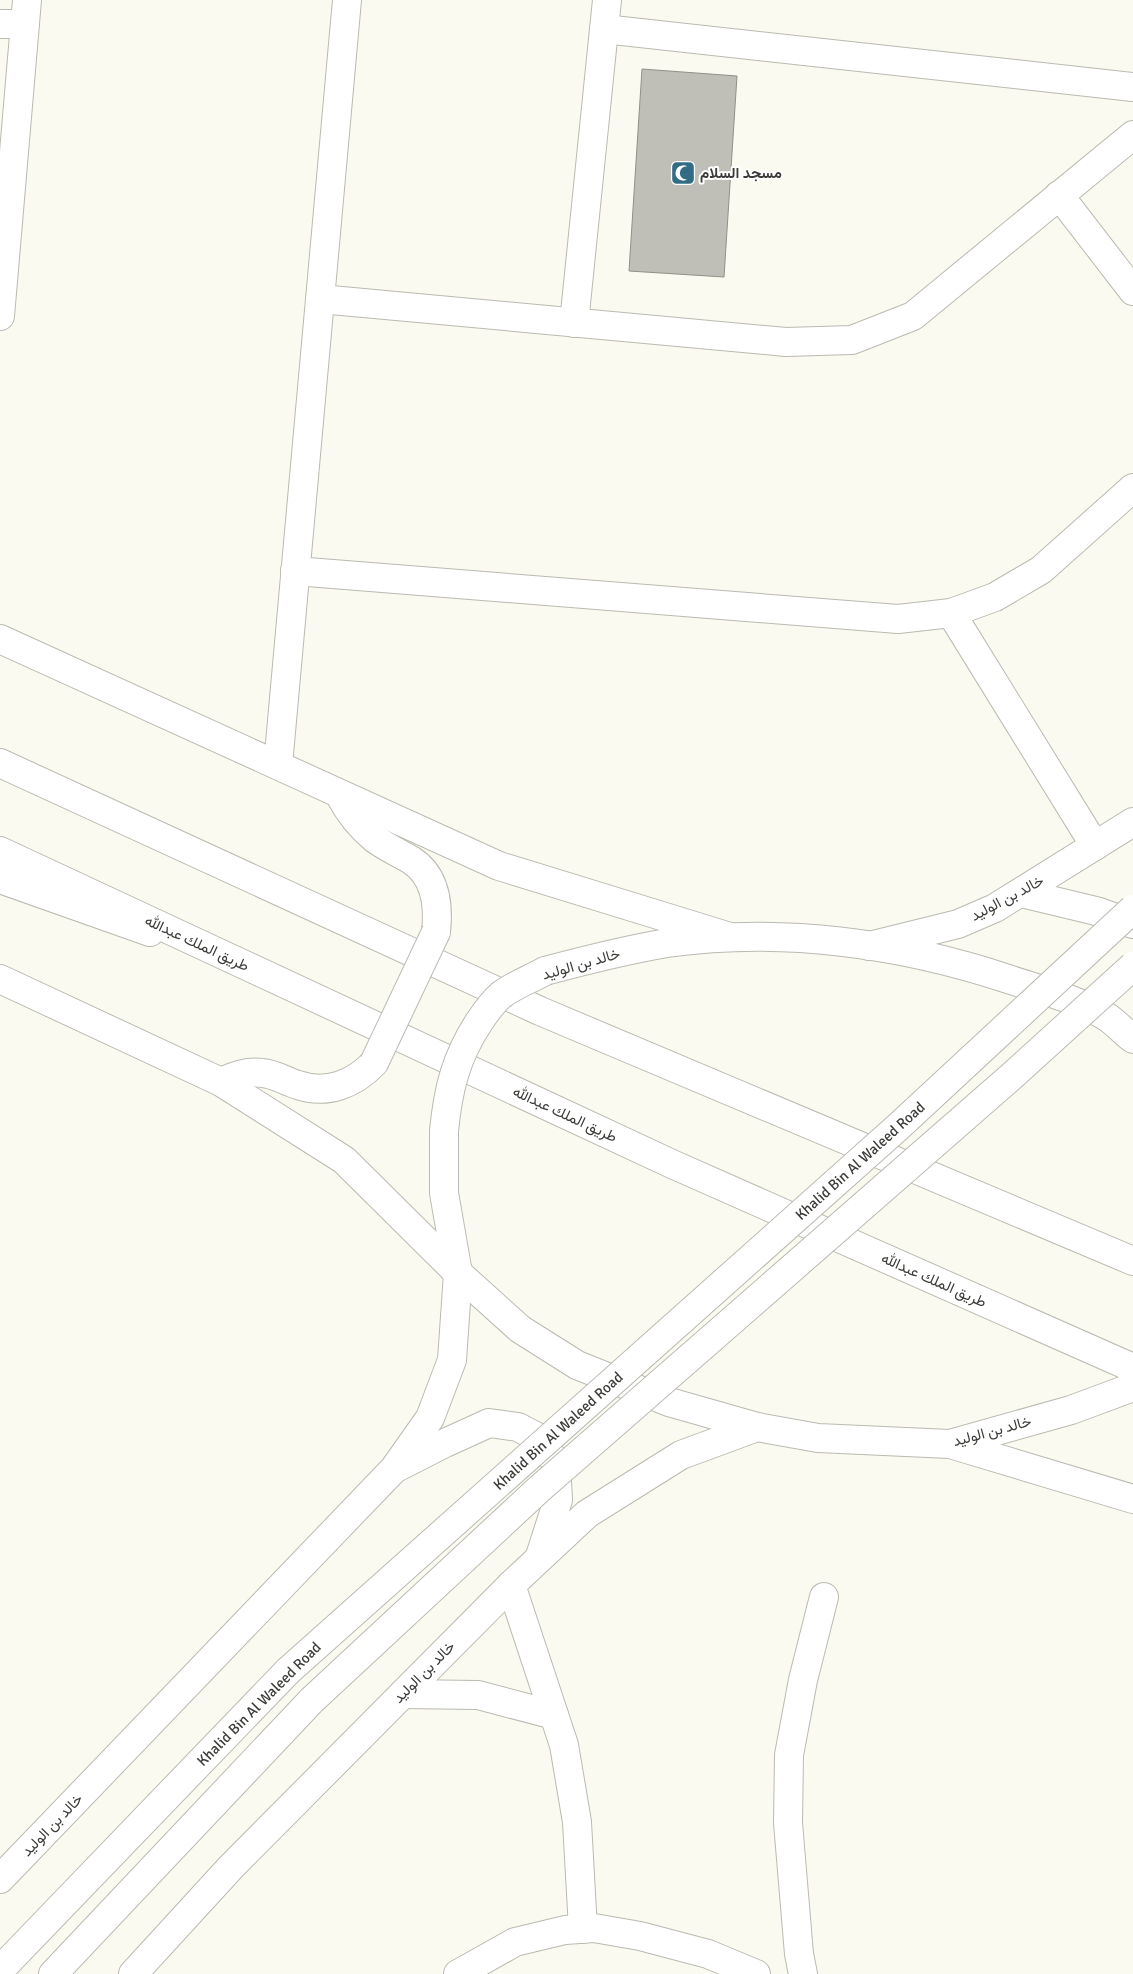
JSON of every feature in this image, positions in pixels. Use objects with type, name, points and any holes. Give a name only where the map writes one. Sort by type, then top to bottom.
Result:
[{"type":"main road","points":[[278,765],[347,0]]},
{"type":"main road","points":[[574,323],[607,0]]},
{"type":"main road","points":[[0,316],[17,16]]},
{"type":"main road","points":[[604,29],[1133,87]]},
{"type":"main road","points":[[320,299],[786,342],[852,340],[913,316],[1133,135]]},
{"type":"main road","points":[[1059,195],[1133,291]]},
{"type":"main road","points":[[295,571],[898,619],[951,613],[995,597],[1041,570],[1133,488]]},
{"type":"main road","points":[[951,613],[1094,846]]},
{"type":"main road","points":[[0,639],[499,866],[731,938]]},
{"type":"main road","points":[[0,763],[540,1011],[1133,1261]]},
{"type":"main road","points":[[221,1082],[247,1073],[260,1073],[274,1075],[298,1085],[324,1088],[338,1087],[364,1073],[374,1062],[436,932],[437,901],[433,886],[426,872],[412,861],[373,838],[354,817],[339,794]]},
{"type":"main road","name":"خالد بن الوليد","points":[[869,946],[958,924],[995,908],[1133,822]]},
{"type":"main road","name":"طريق الملك عبدالله","points":[[0,851],[663,1160],[1133,1368]]},
{"type":"main road","points":[[0,880],[246,966]]},
{"type":"main road","points":[[1021,893],[1096,911],[1133,924]]},
{"type":"main road","name":"Khalid Bin Al Waleed Road","points":[[0,1970],[288,1671],[898,1127],[1133,909]]},
{"type":"main road","name":"خالد بن الوليد","points":[[0,1879],[394,1469],[430,1418],[452,1360],[458,1273],[444,1193],[444,1131],[451,1081],[459,1058],[471,1035],[484,1014],[501,995],[545,971],[607,954],[668,943],[731,938],[823,940],[869,946],[965,965],[1070,1000],[1107,1017],[1133,1039]]},
{"type":"main road","name":"Khalid Bin Al Waleed Road","points":[[53,1974],[312,1700],[538,1490],[1005,1082],[1133,966]]},
{"type":"main road","points":[[0,979],[221,1082],[344,1160],[458,1273]]},
{"type":"main road","name":"خالد بن الوليد","points":[[458,1273],[520,1329],[577,1365],[669,1402],[757,1427],[818,1438],[950,1444],[1071,1410],[1133,1387]]},
{"type":"main road","points":[[394,1469],[445,1442],[489,1423],[518,1427],[537,1437],[556,1462],[558,1500],[538,1560]]},
{"type":"main road","name":"خالد بن الوليد","points":[[134,1974],[231,1867],[511,1585],[587,1514],[681,1455],[757,1427]]},
{"type":"main road","points":[[950,1444],[1133,1499]]},
{"type":"main road","points":[[511,1585],[564,1745],[577,1822],[583,1929]]},
{"type":"main road","points":[[803,1974],[799,1954],[788,1823],[789,1754],[824,1597]]},
{"type":"main road","points":[[403,1694],[478,1695],[554,1715]]},
{"type":"main road","points":[[458,1974],[515,1942],[565,1930],[594,1928],[640,1936],[708,1954],[756,1974]]},
{"type":"building","name":"مسجد السلام","points":[[642,69],[737,76],[724,277],[629,271]]},
{"type":"place","name":"مسجد السلام","points":[[683,173]]}]
